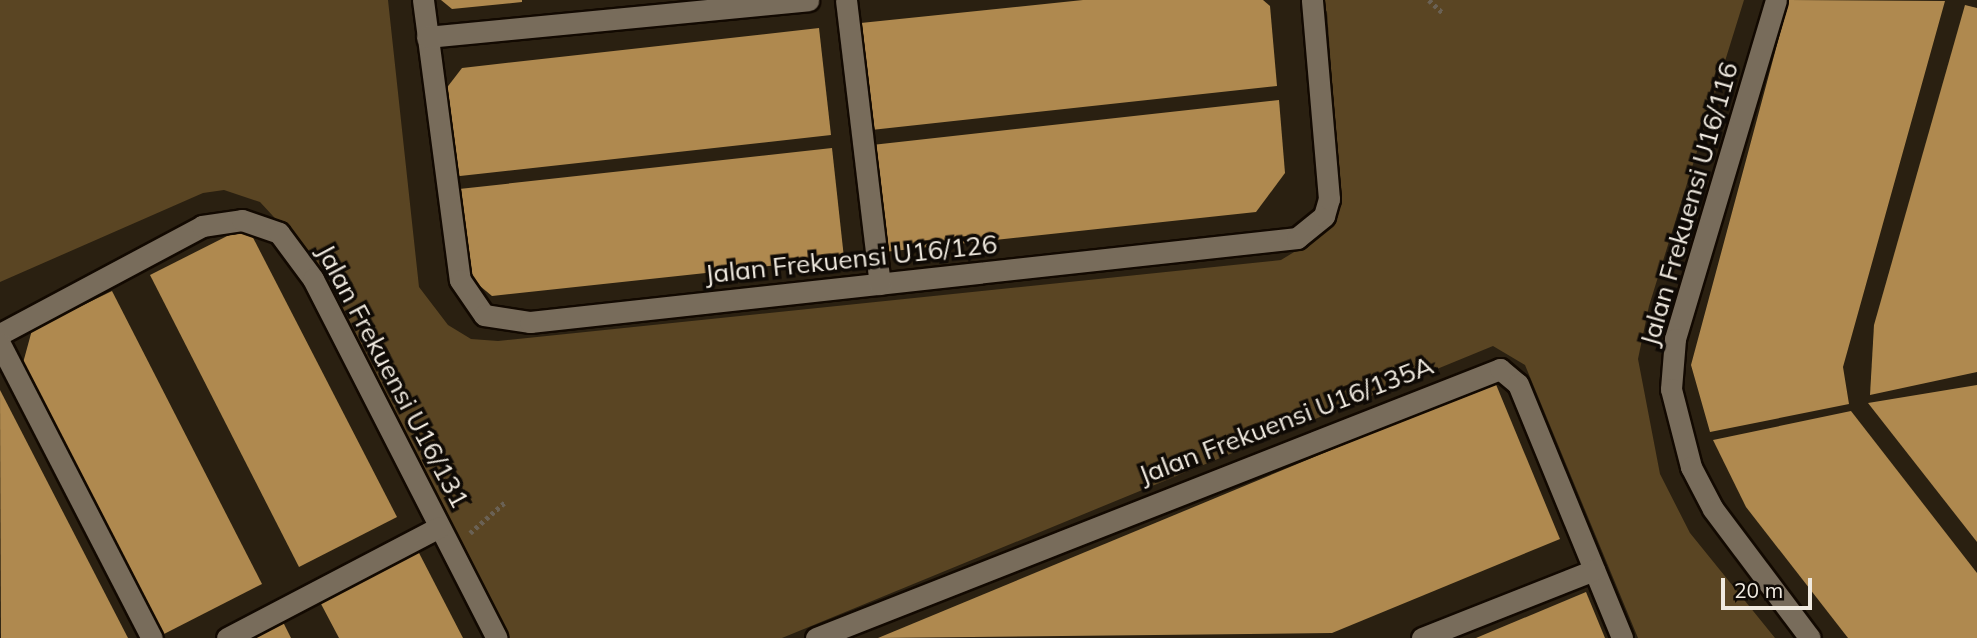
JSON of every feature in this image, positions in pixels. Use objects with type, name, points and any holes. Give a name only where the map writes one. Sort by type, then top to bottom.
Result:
[{"type":"street","name":"Jalan Frekuensi U16/126","points":[[423,0],[460,280],[484,315],[530,322],[1276,244],[1313,228],[1329,199],[1312,0]]},
{"type":"street","points":[[427,37],[725,4],[808,0]]},
{"type":"street","points":[[846,0],[880,284]]},
{"type":"street","name":"Jalan Frekuensi U16/116","points":[[1776,0],[1675,339],[1671,389],[1691,467],[1713,509],[1810,638]]},
{"type":"street","name":"Jalan Frekuensi U16/131","points":[[0,334],[202,226],[254,221],[288,239],[298,253],[497,638]]},
{"type":"street","points":[[0,344],[152,638]]},
{"type":"street","name":"Jalan Frekuensi U16/135A","points":[[816,638],[1500,369],[1518,384],[1622,638]]},
{"type":"street","points":[[227,638],[439,527]]},
{"type":"street","points":[[1422,638],[1594,570]]},
{"type":"path","points":[[1429,0],[1442,12]]},
{"type":"path","points":[[452,550],[505,502]]},
{"type":"shaded area","points":[[0,0],[388,0],[419,287],[448,325],[471,339],[498,341],[1281,260],[1309,243],[1340,194],[1327,12],[1321,0],[1744,0],[1649,306],[1638,359],[1660,474],[1690,533],[1775,638],[1638,638],[1525,365],[1493,346],[782,638],[496,638],[285,229],[260,202],[224,190],[203,193],[0,282]]},
{"type":"building","points":[[441,0],[522,0],[522,2],[452,9]]},
{"type":"building","points":[[1083,0],[1263,0],[1270,6],[1277,86],[862,131],[851,24]]},
{"type":"building","points":[[1789,0],[1945,1],[1843,367],[1849,404],[1710,432],[1691,365]]},
{"type":"building","points":[[1965,5],[1977,8],[1977,372],[1870,395],[1874,325]]},
{"type":"building","points":[[819,28],[831,135],[451,177],[442,94],[462,68]]},
{"type":"building","points":[[1279,100],[1285,173],[1256,212],[875,253],[863,146]]},
{"type":"building","points":[[832,148],[844,258],[492,296],[457,267],[450,190]]},
{"type":"building","points":[[247,226],[397,517],[299,567],[150,275]]},
{"type":"building","points":[[112,291],[262,584],[164,634],[23,363],[32,330]]},
{"type":"building","points":[[1495,382],[1560,539],[1332,633],[878,638]]},
{"type":"building","points":[[1977,385],[1977,542],[1868,403]]},
{"type":"building","points":[[0,390],[128,638],[1,638]]},
{"type":"building","points":[[1851,411],[1977,573],[1977,638],[1848,638],[1746,507],[1713,440]]},
{"type":"building","points":[[418,551],[463,638],[339,638],[320,602]]},
{"type":"building","points":[[1586,592],[1605,638],[1476,638]]},
{"type":"building","points":[[282,620],[291,638],[248,638]]}]
